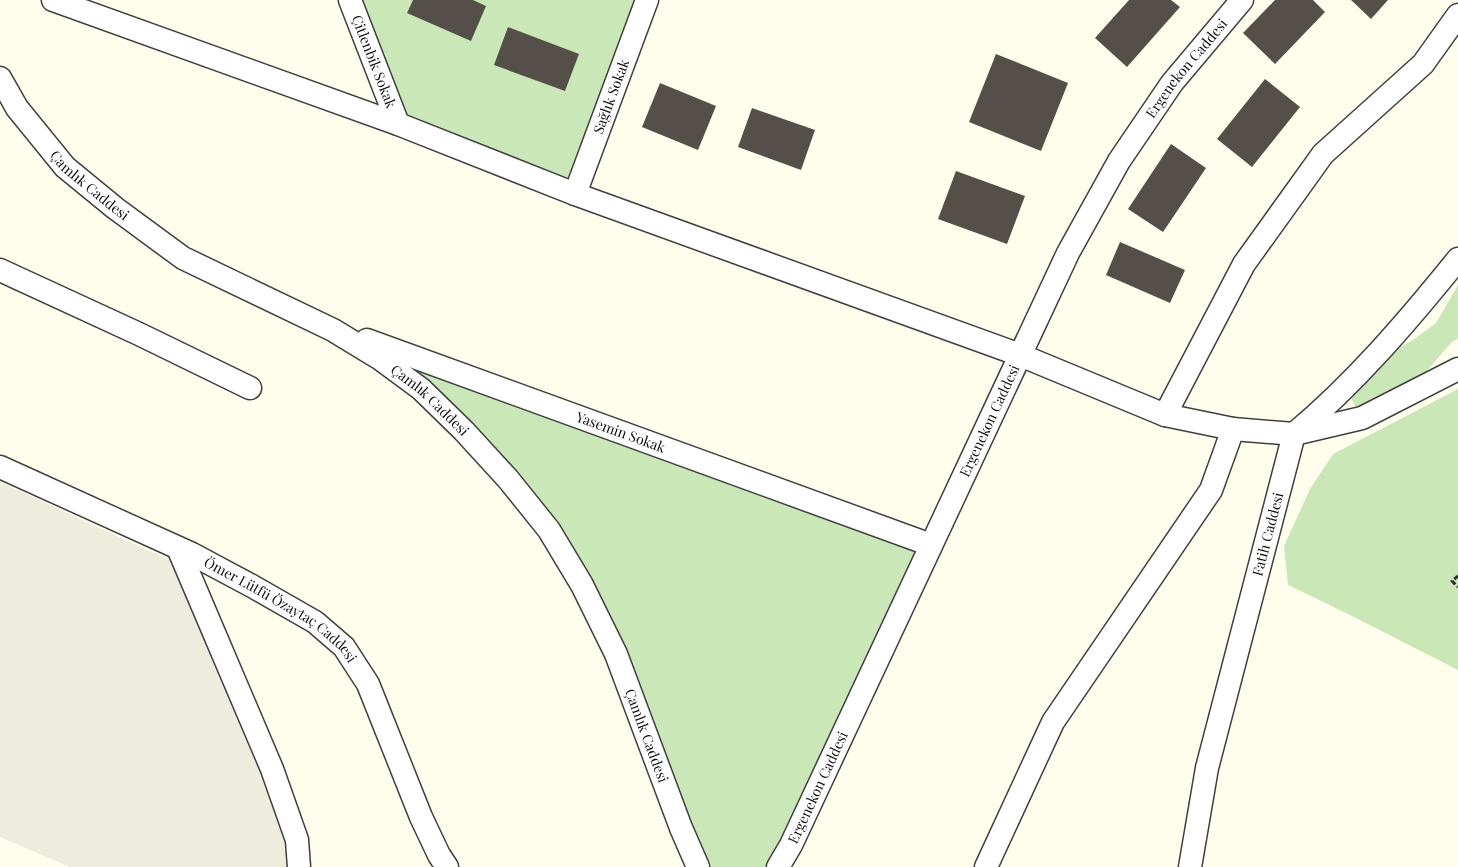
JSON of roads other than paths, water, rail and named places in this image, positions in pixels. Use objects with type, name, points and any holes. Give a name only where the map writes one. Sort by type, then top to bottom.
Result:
[{"type":"street","points":[[54,0],[398,124],[575,194],[1020,355],[1165,415],[1233,429],[1294,434],[1362,418],[1458,369]]},
{"type":"street","name":"Çitlenbik Sokak","points":[[350,0],[398,124]]},
{"type":"street","name":"Sağlık Sokak","points":[[575,194],[647,0]]},
{"type":"street","name":"Ergenekon Caddesi","points":[[778,867],[791,845],[1068,253],[1119,160],[1172,83],[1242,0]]},
{"type":"street","points":[[1165,415],[1244,264],[1323,154],[1423,64],[1458,15]]},
{"type":"street","name":"Çamlık Caddesi","points":[[0,78],[17,108],[65,167],[115,208],[183,258],[333,330],[379,358],[421,389],[464,431],[508,479],[549,530],[582,585],[616,654],[681,828],[698,867]]},
{"type":"street","points":[[1294,434],[1334,398],[1408,320],[1458,259]]},
{"type":"street","points":[[0,270],[250,388]]},
{"type":"street","name":"Yasemin Sokak","points":[[310,319],[931,546]]},
{"type":"street","points":[[986,867],[1053,722],[1211,490],[1233,429]]},
{"type":"street","name":"Fatih Caddesi","points":[[1190,867],[1207,768],[1294,434]]},
{"type":"street","name":"Ömer Lütfü Özaytaç Caddesi","points":[[0,467],[178,548],[252,586],[315,622],[344,647],[368,684],[421,817],[439,855],[448,867]]},
{"type":"street","points":[[178,548],[272,769],[297,840],[299,867]]}]
